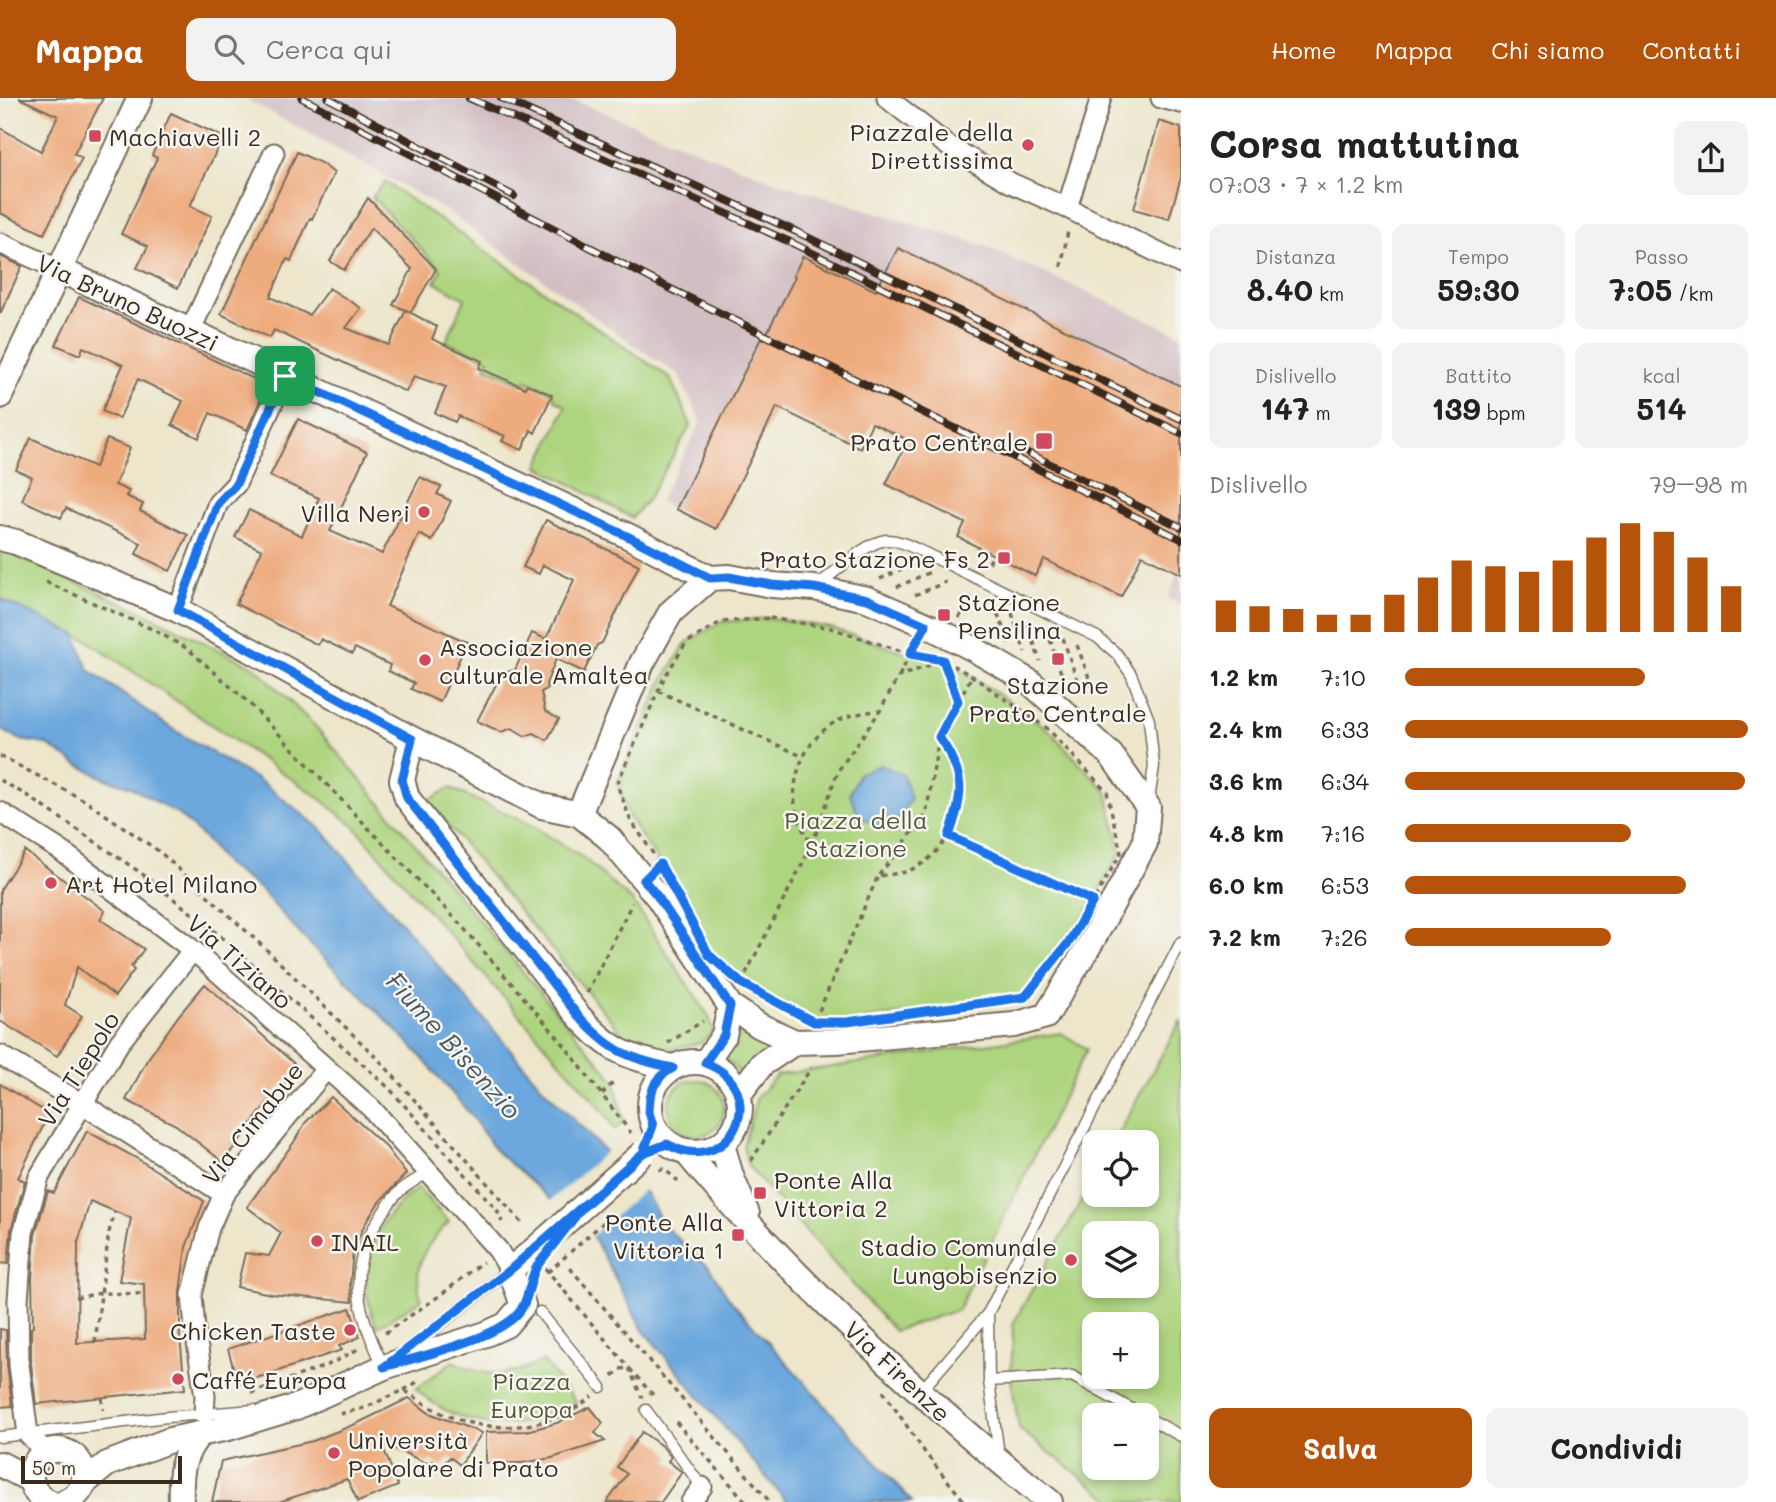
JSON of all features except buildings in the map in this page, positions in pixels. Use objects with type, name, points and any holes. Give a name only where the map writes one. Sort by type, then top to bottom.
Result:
[{"type":"street","points":[[0,396],[140,98]]},
{"type":"street","points":[[887,98],[947,145],[1011,183],[1181,264]]},
{"type":"street","points":[[1067,208],[1101,98]]},
{"type":"street","points":[[1161,98],[1181,103]]},
{"type":"street","points":[[190,331],[274,153]]},
{"type":"street","name":"Via Bruno Buozzi","points":[[0,243],[625,535],[710,578]]},
{"type":"street","points":[[178,610],[218,503],[236,484],[285,376]]},
{"type":"street","points":[[0,538],[16,542],[178,610],[412,739],[542,806],[579,814],[652,872],[658,897],[720,1011],[724,1035],[705,1063]]},
{"type":"street","points":[[579,814],[648,653],[671,612],[710,578],[729,577],[772,585],[814,588],[867,599],[972,648],[1030,682],[1111,755],[1148,807],[1145,842],[1094,939],[1046,1016],[1014,1025],[836,1041],[795,1042],[720,1011]]},
{"type":"street","points":[[412,739],[402,780],[407,798],[594,1034],[612,1048],[638,1060],[668,1057],[683,1063],[705,1063],[726,1074],[738,1094],[741,1108],[732,1134],[722,1144],[711,1150],[656,1142]]},
{"type":"street","name":"Via Tiziano","points":[[0,812],[60,850],[193,950],[371,1108],[427,1173]]},
{"type":"street","name":"Via Tiepolo","points":[[28,1434],[19,1365],[18,1300],[23,1233],[39,1177],[119,1043],[193,950]]},
{"type":"street","points":[[738,1094],[762,1064],[795,1042]]},
{"type":"street","points":[[0,1055],[84,1105],[224,1195]]},
{"type":"street","points":[[656,1142],[649,1112],[650,1098],[668,1057]]},
{"type":"street","name":"Via Cimabue","points":[[202,1424],[205,1396],[192,1295],[209,1228],[224,1195],[326,1069]]},
{"type":"street","points":[[504,1260],[533,1251],[656,1142]]},
{"type":"street","name":"Via Firenze","points":[[656,1142],[714,1187],[849,1326],[920,1393],[1050,1502]]},
{"type":"street","name":"Via Firenze","points":[[722,1144],[731,1176],[755,1230]]},
{"type":"street","points":[[427,1173],[504,1260],[532,1309]]},
{"type":"street","points":[[532,1309],[530,1294],[533,1273],[581,1209]]},
{"type":"street","points":[[65,1502],[77,1495],[84,1483],[107,1464],[170,1440],[202,1424],[228,1428],[296,1407],[384,1367],[494,1331],[532,1309]]},
{"type":"street","points":[[181,1502],[180,1471],[190,1444],[202,1424]]},
{"type":"street","points":[[28,1434],[59,1441],[82,1465],[84,1483]]},
{"type":"street","points":[[38,1494],[34,1464],[59,1441]]},
{"type":"street","points":[[0,1464],[38,1494]]},
{"type":"lane","points":[[814,588],[873,544],[887,540],[902,543],[927,554],[1097,637],[1117,654],[1131,674],[1149,720],[1154,766],[1148,807]]},
{"type":"lane","points":[[920,1393],[988,1313],[1181,942]]},
{"type":"lane","points":[[427,1173],[399,1192],[366,1238],[359,1262],[361,1311],[371,1341],[384,1367],[504,1260]]},
{"type":"lane","points":[[532,1309],[601,1387]]},
{"type":"lane","points":[[988,1313],[989,1381],[1000,1462]]},
{"type":"lane","points":[[989,1381],[1072,1376],[1121,1403]]},
{"type":"lane","points":[[646,1410],[697,1494]]},
{"type":"lane","points":[[59,1441],[202,1424]]},
{"type":"lane","points":[[1159,1424],[1181,1436]]},
{"type":"lane","points":[[0,1437],[28,1434]]},
{"type":"path","points":[[1061,267],[1068,233],[1067,208]]},
{"type":"path","points":[[989,563],[993,554]]},
{"type":"path","points":[[871,583],[913,564]]},
{"type":"path","points":[[896,587],[930,572]]},
{"type":"path","points":[[38,578],[152,629],[188,649],[250,704],[462,926],[561,1041],[602,1094],[656,1142]]},
{"type":"path","points":[[912,596],[948,581]]},
{"type":"path","points":[[956,623],[973,592],[983,597]]},
{"type":"path","points":[[1002,606],[993,602],[1009,644]]},
{"type":"path","points":[[1027,660],[1011,611],[1087,649]]},
{"type":"path","points":[[770,618],[819,626],[910,654],[943,660],[972,676],[1048,729],[1107,792],[1121,853],[1069,942],[1025,997],[847,1022],[814,1022],[741,983],[709,955],[652,872],[617,783],[658,691],[686,643],[721,622],[770,618]]},
{"type":"path","points":[[1027,620],[1042,667]]},
{"type":"path","points":[[741,983],[812,845],[838,771],[880,710],[926,625]]},
{"type":"path","points":[[1047,630],[1063,678]]},
{"type":"path","points":[[1063,638],[1078,683]]},
{"type":"path","points":[[1077,645],[1095,694]]},
{"type":"path","points":[[898,677],[943,660]]},
{"type":"path","points":[[943,660],[958,701]]},
{"type":"path","points":[[814,1022],[878,876],[926,815],[939,737],[972,676]]},
{"type":"path","points":[[658,691],[804,757]]},
{"type":"path","points":[[812,845],[799,821],[794,798],[798,770],[809,746],[832,724],[860,712],[880,710]]},
{"type":"path","points":[[878,876],[906,872],[932,856],[949,836],[960,804],[959,775],[951,755],[939,737]]},
{"type":"path","points":[[0,756],[83,800],[159,852],[270,952],[383,1064],[466,1162],[524,1225],[504,1260],[442,1294],[371,1341],[328,1364],[241,1397]]},
{"type":"path","points":[[949,836],[1093,901]]},
{"type":"path","points":[[561,1041],[652,872]]},
{"type":"path","points":[[668,1057],[720,1011]]},
{"type":"path","points":[[748,1166],[811,1068]]},
{"type":"path","points":[[602,1094],[615,1081]]},
{"type":"path","points":[[95,1342],[109,1232],[116,1211]]},
{"type":"path","points":[[561,1260],[548,1273],[629,1368],[646,1410]]},
{"type":"path","points":[[570,1268],[770,1502]]},
{"type":"path","points":[[76,1298],[101,1293],[144,1294]]},
{"type":"path","points":[[338,1414],[364,1408],[404,1390],[450,1417],[472,1424],[500,1427],[532,1424],[567,1413],[601,1387]]},
{"type":"shaded area","points":[[245,98],[568,98],[771,180],[985,246],[1181,335],[1181,604],[1167,598],[1179,573],[1142,555],[1121,597],[1044,560],[1035,576],[958,537],[965,523],[886,484],[907,440],[873,423],[860,448],[777,407],[716,529],[659,502],[701,422],[678,374],[444,209]]},
{"type":"green space","points":[[385,182],[670,378],[691,425],[648,499],[632,518],[538,466],[566,406],[555,400],[552,392],[526,381],[523,384],[485,367],[489,359],[446,342],[465,299],[435,282],[441,270],[372,197]]},
{"type":"green space","points":[[0,549],[141,611],[256,668],[316,727],[615,1081],[624,1122],[615,1130],[603,1111],[355,827],[318,797],[85,639],[0,599]]},
{"type":"green space","name":"Piazza della Stazione","points":[[770,618],[831,628],[910,654],[943,660],[972,676],[1048,729],[1107,792],[1121,853],[1069,942],[1025,997],[847,1022],[814,1022],[741,983],[709,955],[660,864],[630,819],[617,784],[664,678],[686,643],[721,622]]},
{"type":"green space","points":[[450,788],[529,824],[585,859],[633,902],[709,1017],[713,1032],[700,1043],[651,1053],[624,1036],[428,801]]},
{"type":"green space","points":[[739,1016],[780,1044],[740,1075],[733,1065],[722,1057]]},
{"type":"green space","name":"Stadio Comunale Lungobisenzio","points":[[1181,1020],[1181,1502],[1114,1502],[1085,1480],[1159,1480],[1159,1403],[1082,1403],[1082,1477],[1019,1429],[1011,1379],[1013,1324],[1082,1200],[1082,1207],[1159,1207],[1159,1130],[1120,1130]]},
{"type":"green space","points":[[1061,1033],[1087,1049],[958,1310],[894,1331],[748,1166],[743,1146],[757,1097],[777,1075]]},
{"type":"green space","points":[[696,1080],[707,1082],[716,1088],[722,1097],[722,1119],[716,1128],[707,1134],[696,1136],[685,1134],[676,1128],[670,1119],[668,1108],[670,1097],[676,1088],[685,1082]]},
{"type":"green space","points":[[418,1188],[449,1222],[422,1257],[418,1276],[421,1300],[377,1327],[367,1288],[371,1250],[388,1216]]},
{"type":"green space","name":"Piazza Europa","points":[[453,1361],[476,1371],[498,1374],[520,1370],[543,1361],[577,1403],[557,1413],[515,1424],[494,1424],[453,1414],[416,1389]]},
{"type":"water","name":"Fiume Bisenzio","points":[[0,599],[75,634],[89,670],[171,728],[263,783],[321,829],[544,1089],[646,1193],[664,1226],[709,1267],[731,1301],[912,1502],[787,1502],[643,1330],[594,1238],[495,1150],[471,1115],[412,1046],[301,935],[260,889],[225,864],[205,839],[179,815],[131,787],[104,778],[76,764],[46,744],[21,740],[0,729]]},
{"type":"water","points":[[881,765],[903,775],[911,798],[900,818],[878,826],[858,816],[850,793],[859,773]]},
{"type":"pier","points":[[608,1150],[646,1188],[590,1238],[549,1202]]},
{"type":"railway","points":[[302,98],[665,286],[1181,539]]},
{"type":"railway","points":[[328,98],[514,196]]},
{"type":"railway","points":[[469,98],[790,242],[1181,433]]},
{"type":"railway","points":[[501,98],[797,232],[1181,419]]},
{"type":"railway","points":[[1030,454],[1181,527]]},
{"type":"place","name":"Machiavelli 2","points":[[95,136]]},
{"type":"place","name":"Piazzale della Direttissima","points":[[1028,145]]},
{"type":"place","name":"Prato Centrale","points":[[1044,441]]},
{"type":"place","name":"Villa Neri","points":[[424,512]]},
{"type":"place","name":"Prato Stazione Fs 2","points":[[1004,558]]},
{"type":"place","name":"Stazione Pensilina","points":[[944,615]]},
{"type":"place","name":"Stazione Prato Centrale","points":[[1058,659]]},
{"type":"place","name":"Associazione culturale Amaltea","points":[[425,660]]},
{"type":"place","name":"Art Hotel Milano","points":[[51,883]]},
{"type":"place","name":"Ponte Alla Vittoria 2","points":[[760,1193]]},
{"type":"place","name":"Ponte Alla Vittoria 1","points":[[738,1235]]},
{"type":"place","name":"INAIL","points":[[317,1241]]},
{"type":"place","name":"Stadio Comunale Lungobisenzio","points":[[1071,1260]]},
{"type":"place","name":"Chicken Taste","points":[[350,1330]]},
{"type":"place","name":"Caffé Europa","points":[[178,1379]]},
{"type":"place","name":"Università Popolare di Prato","points":[[334,1453]]},
{"type":"route","points":[[285,376],[236,484],[218,503],[178,610],[412,739],[402,780],[407,798],[576,1013],[594,1034],[612,1048],[638,1060],[673,1068],[662,1075],[654,1086],[649,1112],[653,1126],[643,1153],[581,1209],[537,1266],[533,1273],[530,1294],[515,1317],[506,1325],[486,1334],[384,1367],[510,1270],[643,1153],[667,1144],[686,1152],[699,1153],[722,1144],[732,1134],[741,1108],[734,1083],[716,1067],[705,1063],[724,1035],[730,1006],[644,880],[660,864],[709,955],[741,983],[814,1022],[847,1022],[1025,997],[1069,942],[1093,901],[949,836],[960,804],[959,775],[951,755],[939,737],[958,701],[943,660],[910,654],[926,625],[867,599],[814,588],[772,585],[729,577],[710,578],[625,535],[285,376]]}]
